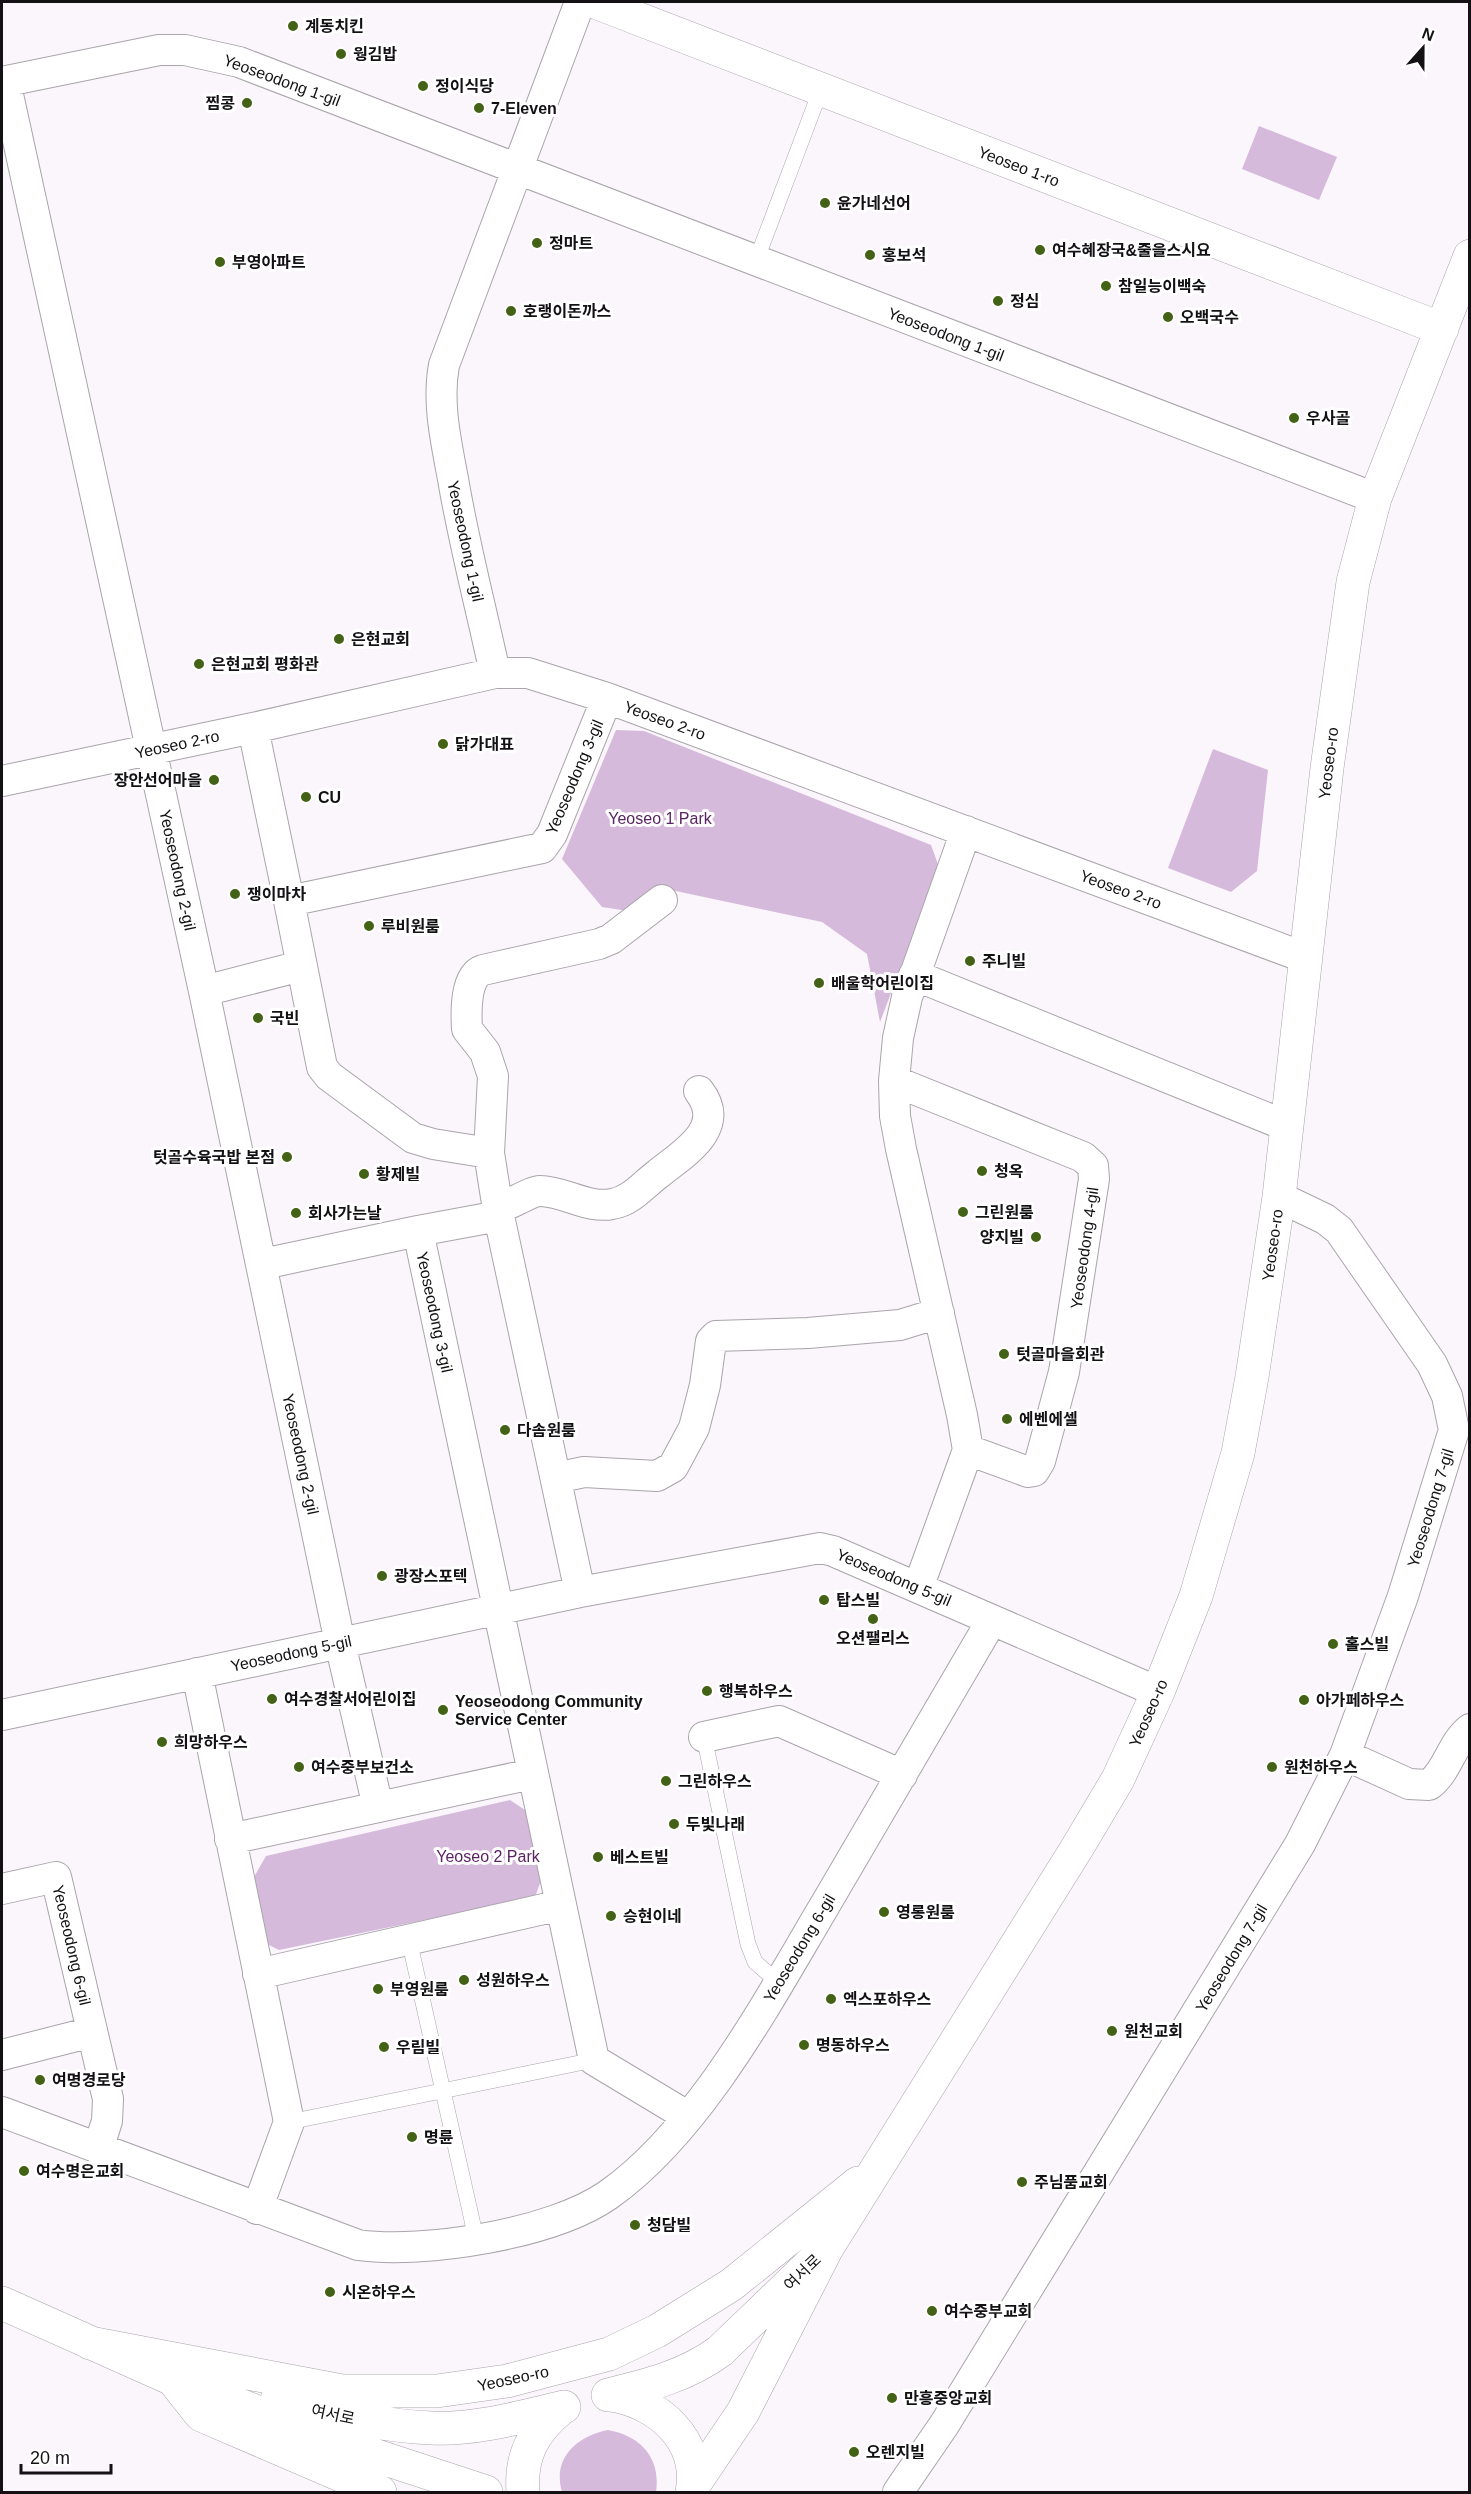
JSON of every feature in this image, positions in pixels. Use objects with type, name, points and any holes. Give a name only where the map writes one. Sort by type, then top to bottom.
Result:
[{"type":"street","name":"Yeoseodong 1-gil","points":[[495,673],[462,525],[440,395],[444,365],[580,2]]},
{"type":"street","name":"Yeoseo 1-ro","points":[[595,2],[1442,329]]},
{"type":"street","name":"Yeoseodong 1-gil","points":[[3,81],[129,54],[185,50],[239,62],[1375,498]]},
{"type":"street","name":"Yeoseodong 2-gil","points":[[3,81],[263,1264],[340,1643]]},
{"type":"street","name":"Yeoseo-ro","points":[[827,2248],[1118,1779],[1158,1692],[1196,1596],[1238,1453],[1279,1197],[1327,768],[1351,593],[1375,498],[1470,256]]},
{"type":"street","name":"Yeoseo 2-ro","points":[[2,782],[495,673],[528,673],[607,698],[1306,958]]},
{"type":"street","name":"Yeoseodong 3-gil","points":[[289,901],[542,848],[552,834],[607,698]]},
{"type":"street","points":[[253,728],[322,1067],[329,1076],[413,1138],[433,1144],[489,1153]]},
{"type":"street","points":[[918,1588],[968,1450],[895,1116],[894,1081],[900,1023],[914,975],[966,831]]},
{"type":"street","points":[[580,1592],[499,1212],[489,1153],[494,1076],[485,1052],[467,1029],[470,983],[474,976],[483,970],[585,950],[611,939],[662,900]]},
{"type":"street","points":[[204,991],[301,966]]},
{"type":"street","points":[[914,975],[1287,1126]]},
{"type":"street","name":"Yeoseodong 4-gil","points":[[894,1081],[1083,1157],[1094,1166],[1094,1179],[1064,1372],[1040,1461],[1034,1471],[1028,1472],[968,1450]]},
{"type":"street","name":"Yeoseodong 3-gil","points":[[497,1610],[418,1231],[499,1212],[539,1191],[599,1205],[614,1204],[630,1197],[694,1147],[703,1132],[707,1119],[705,1101],[699,1091]]},
{"type":"street","name":"Yeoseodong 7-gil","points":[[898,2493],[944,2425],[1183,2039],[1300,1844],[1345,1755],[1462,1440],[1447,1396],[1432,1364],[1351,1244],[1325,1219],[1279,1197]]},
{"type":"street","points":[[263,1264],[418,1231]]},
{"type":"street","points":[[556,1479],[584,1472],[657,1476],[674,1467],[694,1428],[705,1385],[711,1341],[716,1336],[807,1333],[900,1325],[939,1313]]},
{"type":"street","name":"Yeoseodong 5-gil","points":[[2,1715],[580,1592],[820,1548],[833,1551],[1158,1692]]},
{"type":"street","points":[[497,1610],[594,2060],[687,2116]]},
{"type":"street","name":"Yeoseodong 6-gil","points":[[2,2112],[341,2240],[375,2247],[416,2248],[476,2238],[543,2225],[583,2209],[605,2197],[644,2166],[687,2116],[740,2046],[992,1620]]},
{"type":"street","points":[[340,1643],[378,1807]]},
{"type":"street","points":[[196,1673],[289,2122],[257,2209]]},
{"type":"street","points":[[704,1737],[779,1721],[902,1775]]},
{"type":"street","points":[[1345,1755],[1409,1784],[1429,1785],[1439,1775],[1451,1751],[1470,1729]]},
{"type":"street","points":[[230,1839],[532,1774]]},
{"type":"street","name":"Yeoseodong 6-gil","points":[[2,1889],[56,1877],[108,2099],[107,2121],[98,2149]]},
{"type":"street","points":[[258,1974],[561,1905]]},
{"type":"street","points":[[2,2055],[92,2032]]},
{"type":"street","name":"Yeoseo-ro","points":[[2,2303],[90,2343],[175,2369],[229,2368],[314,2387],[372,2393],[475,2387],[555,2370],[609,2354],[657,2331],[731,2285],[878,2167]]},
{"type":"street","name":"여서로","points":[[175,2369],[225,2382],[273,2399],[350,2419],[432,2428],[459,2427],[564,2407],[585,2398],[662,2382],[704,2363],[720,2351],[827,2248]]},
{"type":"street","name":"여서로","points":[[693,2489],[743,2412],[827,2248]]},
{"type":"street","points":[[175,2369],[201,2415],[380,2493]]},
{"type":"street","name":"여서로","points":[[175,2369],[337,2443],[486,2493]]},
{"type":"street","points":[[608,2395],[631,2398],[652,2408],[670,2422],[683,2441],[692,2463],[693,2489]]},
{"type":"street","points":[[523,2493],[522,2476],[525,2455],[534,2436],[547,2420],[564,2407]]},
{"type":"lane","points":[[756,261],[821,89]]},
{"type":"lane","points":[[704,1737],[748,1944],[755,1962],[779,1983]]},
{"type":"lane","points":[[409,1940],[476,2238]]},
{"type":"lane","points":[[289,2122],[594,2060]]},
{"type":"green space","points":[[1259,126],[1337,157],[1319,200],[1242,169]]},
{"type":"green space","name":"Yeoseo 1 Park","points":[[616,730],[644,731],[931,845],[939,867],[880,1022],[867,954],[822,922],[671,890],[628,911],[602,907],[562,859]]},
{"type":"green space","points":[[1213,749],[1268,770],[1257,871],[1231,892],[1168,868]]},
{"type":"green space","name":"Yeoseo 2 Park","points":[[510,1800],[534,1816],[543,1875],[535,1897],[279,1950],[263,1942],[254,1877],[266,1856]]},
{"type":"green space","points":[[608,2430],[630,2437],[646,2450],[655,2469],[656,2492],[562,2492],[561,2469],[570,2450],[586,2437]]},
{"type":"place","name":"계동치킨","points":[[293,26]]},
{"type":"place","name":"웡김밥","points":[[341,54]]},
{"type":"place","name":"정이식당","points":[[423,86]]},
{"type":"place","name":"찜콩","points":[[247,103]]},
{"type":"place","name":"7-Eleven","points":[[479,108]]},
{"type":"place","name":"윤가네선어","points":[[825,203]]},
{"type":"place","name":"정마트","points":[[537,243]]},
{"type":"place","name":"여수혜장국&줄을스시요","points":[[1040,250]]},
{"type":"place","name":"홍보석","points":[[870,255]]},
{"type":"place","name":"부영아파트","points":[[220,262]]},
{"type":"place","name":"참일능이백숙","points":[[1106,286]]},
{"type":"place","name":"정심","points":[[998,301]]},
{"type":"place","name":"호랭이돈까스","points":[[511,311]]},
{"type":"place","name":"오백국수","points":[[1168,317]]},
{"type":"place","name":"우사골","points":[[1294,418]]},
{"type":"place","name":"은현교회","points":[[339,639]]},
{"type":"place","name":"은현교회 평화관","points":[[199,664]]},
{"type":"place","name":"닭가대표","points":[[443,744]]},
{"type":"place","name":"장안선어마을","points":[[214,780]]},
{"type":"place","name":"CU","points":[[306,797]]},
{"type":"place","name":"쟁이마차","points":[[235,894]]},
{"type":"place","name":"루비원룸","points":[[369,926]]},
{"type":"place","name":"주니빌","points":[[970,961]]},
{"type":"place","name":"배울학어린이집","points":[[819,983]]},
{"type":"place","name":"국빈","points":[[258,1018]]},
{"type":"place","name":"텃골수육국밥 본점","points":[[287,1157]]},
{"type":"place","name":"청옥","points":[[982,1171]]},
{"type":"place","name":"황제빌","points":[[364,1174]]},
{"type":"place","name":"그린원룸","points":[[963,1212]]},
{"type":"place","name":"회사가는날","points":[[296,1213]]},
{"type":"place","name":"양지빌","points":[[1036,1237]]},
{"type":"place","name":"텃골마을회관","points":[[1004,1354]]},
{"type":"place","name":"에벤에셀","points":[[1007,1419]]},
{"type":"place","name":"다솜원룸","points":[[505,1430]]},
{"type":"place","name":"광장스포텍","points":[[382,1576]]},
{"type":"place","name":"탑스빌","points":[[824,1600]]},
{"type":"place","name":"오션팰리스","points":[[873,1619]]},
{"type":"place","name":"홀스빌","points":[[1333,1644]]},
{"type":"place","name":"행복하우스","points":[[707,1691]]},
{"type":"place","name":"여수경찰서어린이집","points":[[272,1699]]},
{"type":"place","name":"아가페하우스","points":[[1304,1700]]},
{"type":"place","name":"Yeoseodong Community Service Center","points":[[443,1710]]},
{"type":"place","name":"희망하우스","points":[[162,1742]]},
{"type":"place","name":"여수중부보건소","points":[[299,1767]]},
{"type":"place","name":"원천하우스","points":[[1272,1767]]},
{"type":"place","name":"그린하우스","points":[[666,1781]]},
{"type":"place","name":"두빛나래","points":[[674,1824]]},
{"type":"place","name":"베스트빌","points":[[598,1857]]},
{"type":"place","name":"영롱원룸","points":[[884,1912]]},
{"type":"place","name":"승현이네","points":[[611,1916]]},
{"type":"place","name":"성원하우스","points":[[464,1980]]},
{"type":"place","name":"부영원룸","points":[[378,1989]]},
{"type":"place","name":"엑스포하우스","points":[[831,1999]]},
{"type":"place","name":"원천교회","points":[[1112,2031]]},
{"type":"place","name":"명동하우스","points":[[804,2045]]},
{"type":"place","name":"우림빌","points":[[384,2047]]},
{"type":"place","name":"여명경로당","points":[[40,2080]]},
{"type":"place","name":"명륜","points":[[412,2137]]},
{"type":"place","name":"여수명은교회","points":[[24,2171]]},
{"type":"place","name":"주님품교회","points":[[1022,2182]]},
{"type":"place","name":"청담빌","points":[[635,2225]]},
{"type":"place","name":"시온하우스","points":[[330,2292]]},
{"type":"place","name":"여수중부교회","points":[[932,2311]]},
{"type":"place","name":"만흥중앙교회","points":[[892,2398]]},
{"type":"place","name":"오렌지빌","points":[[854,2452]]}]
